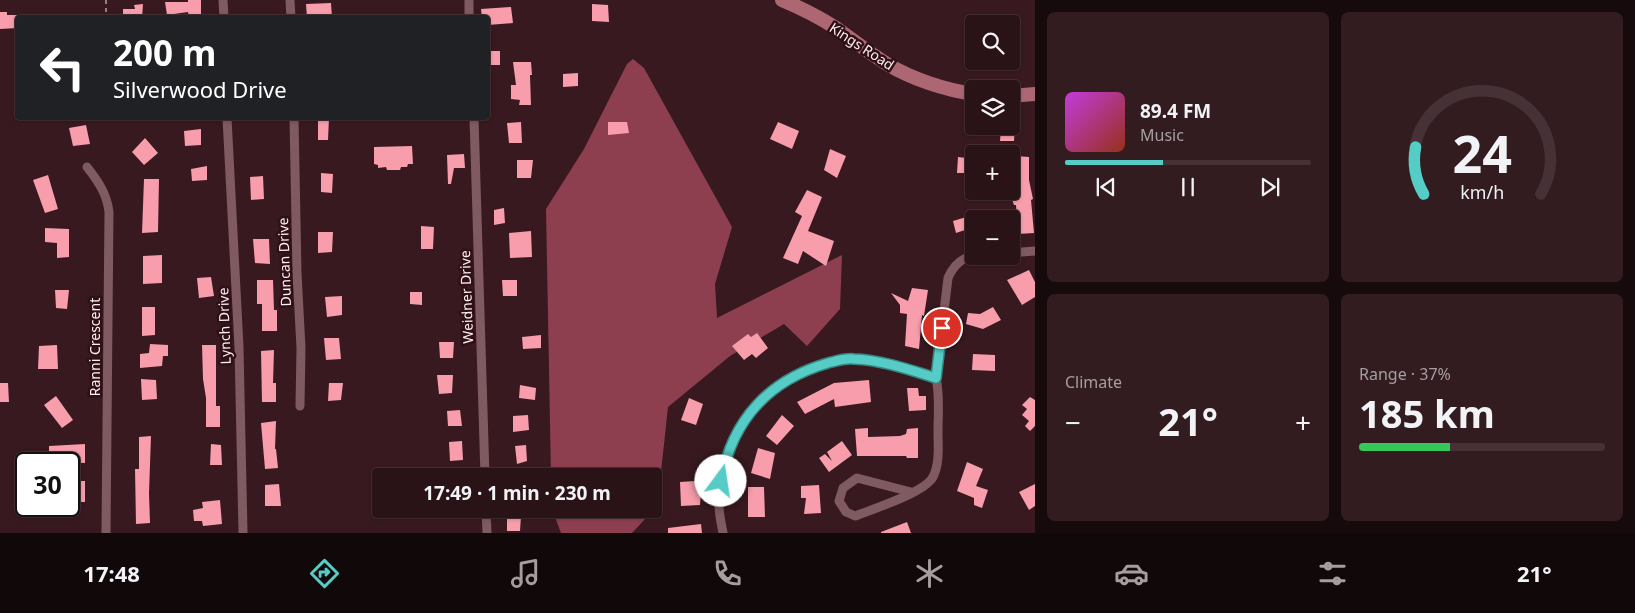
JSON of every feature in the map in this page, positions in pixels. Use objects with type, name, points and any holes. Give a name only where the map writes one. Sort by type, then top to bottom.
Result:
[{"type":"main road","name":"Kings Road","points":[[782,0],[814,15],[837,29],[887,64],[925,82],[965,92]]},
{"type":"main road","points":[[1020,95],[1035,94]]},
{"type":"street","points":[[223,0],[224,15]]},
{"type":"street","points":[[290,0],[291,15]]},
{"type":"street","points":[[468,0],[469,15]]},
{"type":"street","name":"Lynch Drive","points":[[227,120],[239,347],[243,533]]},
{"type":"street","name":"Duncan Drive","points":[[294,120],[301,348],[300,406]]},
{"type":"street","name":"Weidner Drive","points":[[474,120],[485,468]]},
{"type":"street","name":"Ranni Crescent","points":[[87,167],[100,182],[109,212],[106,533]]},
{"type":"street","points":[[1020,252],[1035,251]]},
{"type":"street","points":[[911,492],[858,478],[843,488],[839,501],[846,512],[855,516],[889,503],[911,492],[927,484],[933,477],[936,468],[938,389],[936,378],[948,278],[951,270],[965,259]]},
{"type":"street","points":[[723,533],[718,501],[723,470],[729,450],[739,428],[764,397],[776,387],[816,366],[853,359],[903,368],[936,378]]},
{"type":"street","points":[[486,518],[487,533]]},
{"type":"path","points":[[106,0],[106,15]]},
{"type":"shaded area","points":[[633,59],[644,68],[732,227],[715,284],[717,318],[842,255],[840,309],[807,346],[784,324],[730,356],[668,407],[661,468],[551,468],[546,209],[584,149],[627,64]]},
{"type":"shaded area","points":[[555,518],[646,518],[632,533],[561,533]]},
{"type":"building","points":[[188,0],[201,0],[201,15],[188,15],[188,12],[167,15],[165,2],[188,2]]},
{"type":"building","points":[[331,3],[332,15],[307,15],[306,4]]},
{"type":"building","points":[[143,4],[142,15],[123,15],[123,9],[135,9],[134,5]]},
{"type":"building","points":[[592,4],[608,5],[609,22],[592,21]]},
{"type":"building","points":[[511,7],[513,23],[490,25],[490,15],[482,15],[481,9]]},
{"type":"building","points":[[0,12],[7,12],[7,15],[15,15],[15,28],[0,29]]},
{"type":"building","points":[[490,51],[500,51],[500,65],[490,65]]},
{"type":"building","points":[[513,62],[531,62],[531,105],[519,105],[520,100],[511,99],[511,85],[516,85]]},
{"type":"building","points":[[578,73],[578,86],[563,87],[563,74]]},
{"type":"building","points":[[318,120],[329,120],[328,140],[318,140]]},
{"type":"building","points":[[521,122],[522,143],[509,143],[507,123]]},
{"type":"building","points":[[608,122],[627,122],[629,133],[608,135]]},
{"type":"building","points":[[778,122],[799,131],[792,149],[770,139]]},
{"type":"building","points":[[86,125],[90,144],[73,146],[69,128]]},
{"type":"building","points":[[201,129],[201,145],[185,146],[184,131]]},
{"type":"building","points":[[1000,135],[1014,135],[1014,141],[1000,141]]},
{"type":"building","points":[[145,138],[158,153],[144,165],[132,152]]},
{"type":"building","points":[[412,146],[413,164],[408,164],[407,167],[401,167],[400,170],[387,170],[386,167],[378,168],[378,165],[374,164],[374,147]]},
{"type":"building","points":[[830,149],[846,156],[837,178],[824,170]]},
{"type":"building","points":[[464,154],[465,168],[454,168],[451,184],[448,184],[447,155]]},
{"type":"building","points":[[1020,156],[1029,157],[1029,180],[1033,199],[1031,200],[1034,233],[1020,234],[1020,210],[1016,210],[1016,205],[1014,205],[1012,200],[1020,200]]},
{"type":"building","points":[[958,157],[965,158],[965,173],[957,173]]},
{"type":"building","points":[[517,160],[533,160],[531,178],[517,178]]},
{"type":"building","points":[[207,166],[207,180],[192,181],[191,169]]},
{"type":"building","points":[[321,173],[333,174],[332,193],[321,192]]},
{"type":"building","points":[[48,175],[58,209],[45,213],[33,180]]},
{"type":"building","points":[[263,176],[264,199],[251,200],[250,177]]},
{"type":"building","points":[[144,179],[159,179],[158,232],[142,233]]},
{"type":"building","points":[[807,190],[822,197],[808,231],[834,241],[826,266],[803,251],[798,264],[783,258],[802,216],[795,212]]},
{"type":"building","points":[[504,208],[505,223],[494,225],[494,210]]},
{"type":"building","points":[[965,217],[965,230],[956,233],[953,221]]},
{"type":"building","points":[[421,226],[434,227],[433,249],[421,249]]},
{"type":"building","points":[[45,228],[69,229],[69,257],[57,258],[57,243],[45,242]]},
{"type":"building","points":[[531,231],[532,257],[510,258],[509,233]]},
{"type":"building","points":[[318,232],[333,232],[332,252],[318,253]]},
{"type":"building","points":[[253,239],[269,239],[270,264],[255,263]]},
{"type":"building","points":[[162,255],[162,283],[143,284],[143,256]]},
{"type":"building","points":[[1029,270],[1035,282],[1035,297],[1022,305],[1007,280]]},
{"type":"building","points":[[211,277],[214,296],[199,298],[197,278]]},
{"type":"building","points":[[257,280],[273,280],[274,310],[277,310],[277,331],[262,331],[262,304],[257,304]]},
{"type":"building","points":[[502,280],[517,280],[517,296],[503,296]]},
{"type":"building","points":[[912,288],[928,290],[924,316],[922,315],[919,349],[905,346],[907,314],[900,313],[900,305],[891,293],[908,301]]},
{"type":"building","points":[[55,290],[69,290],[67,309],[56,308]]},
{"type":"building","points":[[410,292],[422,292],[422,305],[410,304]]},
{"type":"building","points":[[342,296],[342,315],[327,317],[325,297]]},
{"type":"building","points":[[142,307],[155,307],[155,335],[142,336]]},
{"type":"building","points":[[993,307],[1001,320],[983,329],[966,324],[968,313],[980,314]]},
{"type":"building","points":[[757,333],[768,348],[756,358],[752,354],[744,360],[732,346],[748,334],[751,337]]},
{"type":"building","points":[[541,335],[541,348],[523,349],[522,337]]},
{"type":"building","points":[[324,338],[339,338],[341,359],[326,360]]},
{"type":"building","points":[[439,342],[454,342],[453,358],[440,358]]},
{"type":"building","points":[[150,344],[168,345],[168,356],[163,356],[162,366],[140,368],[140,354],[149,353]]},
{"type":"building","points":[[57,345],[58,369],[38,369],[39,346]]},
{"type":"building","points":[[202,345],[216,345],[216,406],[220,406],[220,427],[206,427]]},
{"type":"building","points":[[274,350],[273,383],[276,383],[276,402],[262,402],[261,351]]},
{"type":"building","points":[[973,354],[995,355],[995,371],[972,370]]},
{"type":"building","points":[[437,375],[453,375],[452,393],[439,394]]},
{"type":"building","points":[[141,379],[156,380],[157,399],[142,400]]},
{"type":"building","points":[[869,380],[871,402],[835,407],[834,399],[805,414],[797,402],[834,383]]},
{"type":"building","points":[[0,383],[8,383],[9,402],[0,402]]},
{"type":"building","points":[[329,383],[343,383],[341,400],[328,401]]},
{"type":"building","points":[[520,385],[536,388],[535,400],[519,398]]},
{"type":"building","points":[[907,388],[918,388],[919,396],[926,396],[926,410],[909,411]]},
{"type":"building","points":[[56,396],[73,420],[62,428],[44,405]]},
{"type":"building","points":[[1030,397],[1035,400],[1035,426],[1030,431],[1025,426],[1029,421],[1022,415],[1027,409],[1022,405]]},
{"type":"building","points":[[689,398],[703,404],[696,425],[681,420]]},
{"type":"building","points":[[460,410],[462,426],[448,426],[447,411]]},
{"type":"building","points":[[528,415],[529,430],[513,432],[513,416]]},
{"type":"building","points":[[782,415],[794,426],[777,445],[766,436]]},
{"type":"building","points":[[276,421],[275,449],[278,468],[265,469],[261,423]]},
{"type":"building","points":[[868,428],[868,437],[900,436],[906,434],[907,429],[918,428],[918,458],[907,458],[906,456],[857,456],[855,429]]},
{"type":"building","points":[[151,436],[150,523],[136,524],[135,469],[139,469],[139,437]]},
{"type":"building","points":[[462,441],[463,460],[450,461],[449,442]]},
{"type":"building","points":[[842,441],[852,455],[829,472],[819,458],[825,454],[832,461],[827,452]]},
{"type":"building","points":[[85,444],[85,463],[80,463],[80,452],[49,452],[49,446]]},
{"type":"building","points":[[211,444],[221,445],[222,465],[210,465]]},
{"type":"building","points":[[526,445],[527,461],[517,464],[515,446]]},
{"type":"building","points":[[758,448],[775,453],[770,479],[751,473]]},
{"type":"building","points":[[967,462],[983,469],[976,486],[988,490],[982,508],[974,505],[974,498],[957,491]]},
{"type":"building","points":[[80,481],[85,481],[85,502],[80,502]]},
{"type":"building","points":[[695,481],[697,492],[701,492],[700,505],[681,506],[680,482]]},
{"type":"building","points":[[279,484],[281,506],[265,506],[265,485]]},
{"type":"building","points":[[1035,484],[1035,506],[1029,510],[1019,492]]},
{"type":"building","points":[[819,485],[821,513],[804,514],[806,498],[801,498],[801,486]]},
{"type":"building","points":[[748,487],[764,487],[765,517],[748,517]]},
{"type":"building","points":[[220,500],[222,524],[203,526],[202,521],[194,521],[193,510],[203,508],[202,502]]},
{"type":"building","points":[[507,518],[521,518],[520,531],[507,531]]},
{"type":"building","points":[[907,522],[911,533],[881,533],[881,532]]},
{"type":"building","points":[[701,524],[702,533],[668,533],[668,528]]},
{"type":"route","points":[[721,481],[729,450],[739,428],[764,397],[788,379],[816,366],[853,359],[903,368],[936,378],[942,328]]}]
